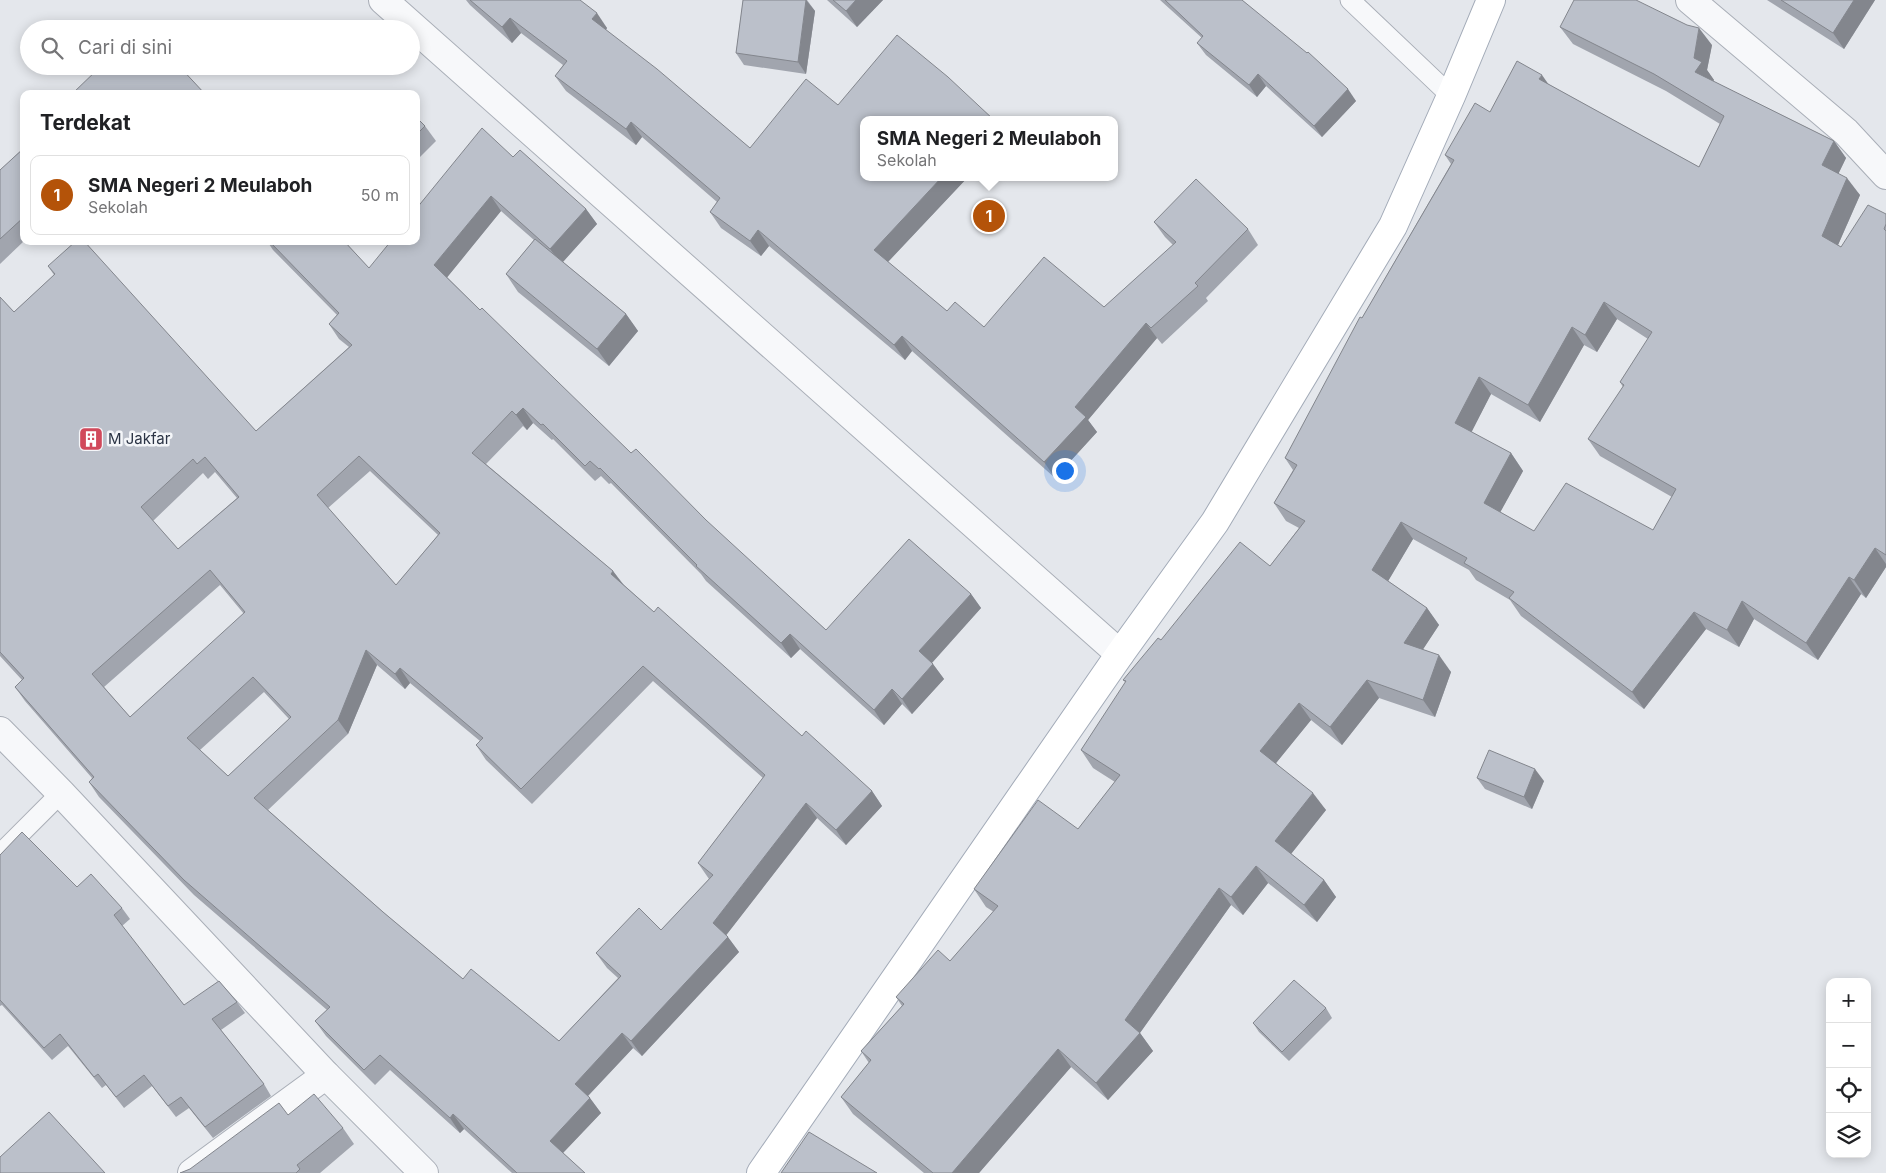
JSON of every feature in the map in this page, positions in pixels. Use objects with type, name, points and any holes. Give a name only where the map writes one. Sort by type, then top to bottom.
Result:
[{"type":"main road","points":[[761,1173],[1120,654],[1215,522],[1388,234],[1451,96],[1491,0]]},
{"type":"street","points":[[383,0],[406,20]]},
{"type":"street","points":[[1690,0],[1846,132],[1886,175]]},
{"type":"street","points":[[420,33],[1120,654]]},
{"type":"street","points":[[0,731],[61,793],[326,1075],[424,1173]]},
{"type":"street","points":[[192,1173],[326,1075]]},
{"type":"lane","points":[[1350,0],[1451,96]]},
{"type":"lane","points":[[0,854],[61,793]]},
{"type":"building","points":[[470,0],[580,0],[597,13],[592,19],[657,69],[750,148],[806,79],[838,105],[897,35],[948,77],[990,116],[860,116],[860,181],[938,181],[874,250],[947,311],[955,302],[984,327],[1044,257],[1104,307],[1176,242],[1154,222],[1196,179],[1248,229],[1195,283],[1198,286],[1151,328],[1146,323],[1075,407],[1086,417],[1044,462],[902,336],[894,345],[758,230],[750,241],[710,212],[720,198],[631,122],[626,129],[555,76],[567,61],[510,18],[502,27]]},
{"type":"building","points":[[743,0],[806,0],[798,62],[736,53]]},
{"type":"building","points":[[833,0],[856,0],[846,11]]},
{"type":"building","points":[[1165,0],[1242,0],[1308,52],[1348,89],[1314,126],[1258,74],[1249,85],[1197,43],[1203,36]]},
{"type":"building","points":[[1574,0],[1636,0],[1687,25],[1699,28],[1694,58],[1702,62],[1695,72],[1834,141],[1822,165],[1847,178],[1822,236],[1841,247],[1868,205],[1886,214],[1884,229],[1886,231],[1886,555],[1875,548],[1854,580],[1849,577],[1806,643],[1742,601],[1727,630],[1694,612],[1632,692],[1509,598],[1514,592],[1464,563],[1467,558],[1401,522],[1372,570],[1427,608],[1404,643],[1439,655],[1423,700],[1367,680],[1330,727],[1299,703],[1260,751],[1313,793],[1275,841],[1324,880],[1304,905],[1256,866],[1231,897],[1219,888],[1125,1020],[1140,1033],[1096,1083],[1058,1049],[952,1173],[933,1173],[841,1097],[871,1060],[861,1051],[904,1004],[896,997],[938,950],[950,961],[998,906],[974,889],[1038,800],[1078,829],[1120,775],[1081,750],[1126,681],[1123,680],[1158,638],[1161,640],[1240,542],[1270,566],[1305,521],[1274,503],[1297,465],[1285,458],[1360,317],[1362,318],[1454,160],[1445,155],[1475,103],[1490,112],[1517,61],[1542,75],[1539,79],[1699,167],[1724,116],[1654,74],[1560,27]],"holes":[[[1604,302],[1652,332],[1620,382],[1624,385],[1588,439],[1676,489],[1653,530],[1566,483],[1534,531],[1484,503],[1511,453],[1455,423],[1479,377],[1528,405],[1572,327],[1585,335]]]},
{"type":"building","points":[[1781,0],[1854,0],[1833,33]]},
{"type":"building","points":[[92,75],[187,75],[201,90],[76,90]]},
{"type":"building","points":[[420,121],[425,126],[420,131]]},
{"type":"building","points":[[482,128],[513,157],[520,150],[586,209],[550,249],[491,196],[434,265],[480,310],[482,308],[631,453],[636,449],[706,520],[826,630],[909,539],[971,594],[919,651],[933,664],[902,699],[892,689],[874,710],[790,634],[781,643],[696,566],[600,468],[590,461],[585,466],[543,424],[541,425],[523,408],[516,415],[512,411],[472,453],[613,571],[611,574],[654,612],[658,607],[802,736],[806,731],[872,791],[836,830],[806,803],[713,923],[728,937],[631,1041],[622,1033],[575,1084],[590,1098],[550,1141],[585,1173],[517,1173],[453,1114],[450,1118],[380,1055],[364,1070],[315,1021],[330,1007],[184,880],[89,782],[94,777],[15,687],[24,678],[0,652],[0,297],[14,312],[55,274],[48,266],[72,245],[88,245],[256,431],[352,345],[329,324],[339,313],[273,245],[348,245],[369,268],[388,245],[420,245],[420,204]],"holes":[[[359,456],[440,533],[396,585],[317,495]],[[205,457],[239,497],[178,549],[141,507],[193,459],[197,464]],[[210,570],[245,612],[130,717],[92,674]],[[366,650],[395,674],[400,668],[483,738],[476,745],[521,789],[643,666],[765,775],[698,863],[713,875],[661,930],[639,908],[596,953],[621,976],[559,1041],[471,969],[463,979],[383,912],[254,798],[338,720]],[[253,677],[291,717],[228,776],[187,738]]]},
{"type":"building","points":[[20,152],[20,221],[0,239],[0,170]]},
{"type":"building","points":[[535,239],[626,314],[597,349],[506,274]]},
{"type":"building","points":[[1489,750],[1535,769],[1524,797],[1477,778]]},
{"type":"building","points":[[22,832],[77,887],[91,874],[122,908],[114,915],[184,1005],[219,981],[237,1002],[212,1019],[264,1084],[205,1127],[181,1097],[168,1106],[144,1075],[116,1097],[98,1074],[94,1077],[60,1034],[44,1048],[0,1000],[0,855]]},
{"type":"building","points":[[1294,980],[1326,1008],[1282,1052],[1253,1023]]},
{"type":"building","points":[[314,1094],[343,1128],[297,1165],[300,1169],[296,1173],[180,1173],[190,1169],[279,1103],[288,1115]]},
{"type":"building","points":[[49,1112],[105,1173],[0,1173],[0,1157]]},
{"type":"building","points":[[809,1132],[877,1173],[781,1173]]},
{"type":"place","name":"SMA Negeri 2 Meulaboh","points":[[989,216]]},
{"type":"place","name":"M Jakfar","points":[[91,439]]}]
